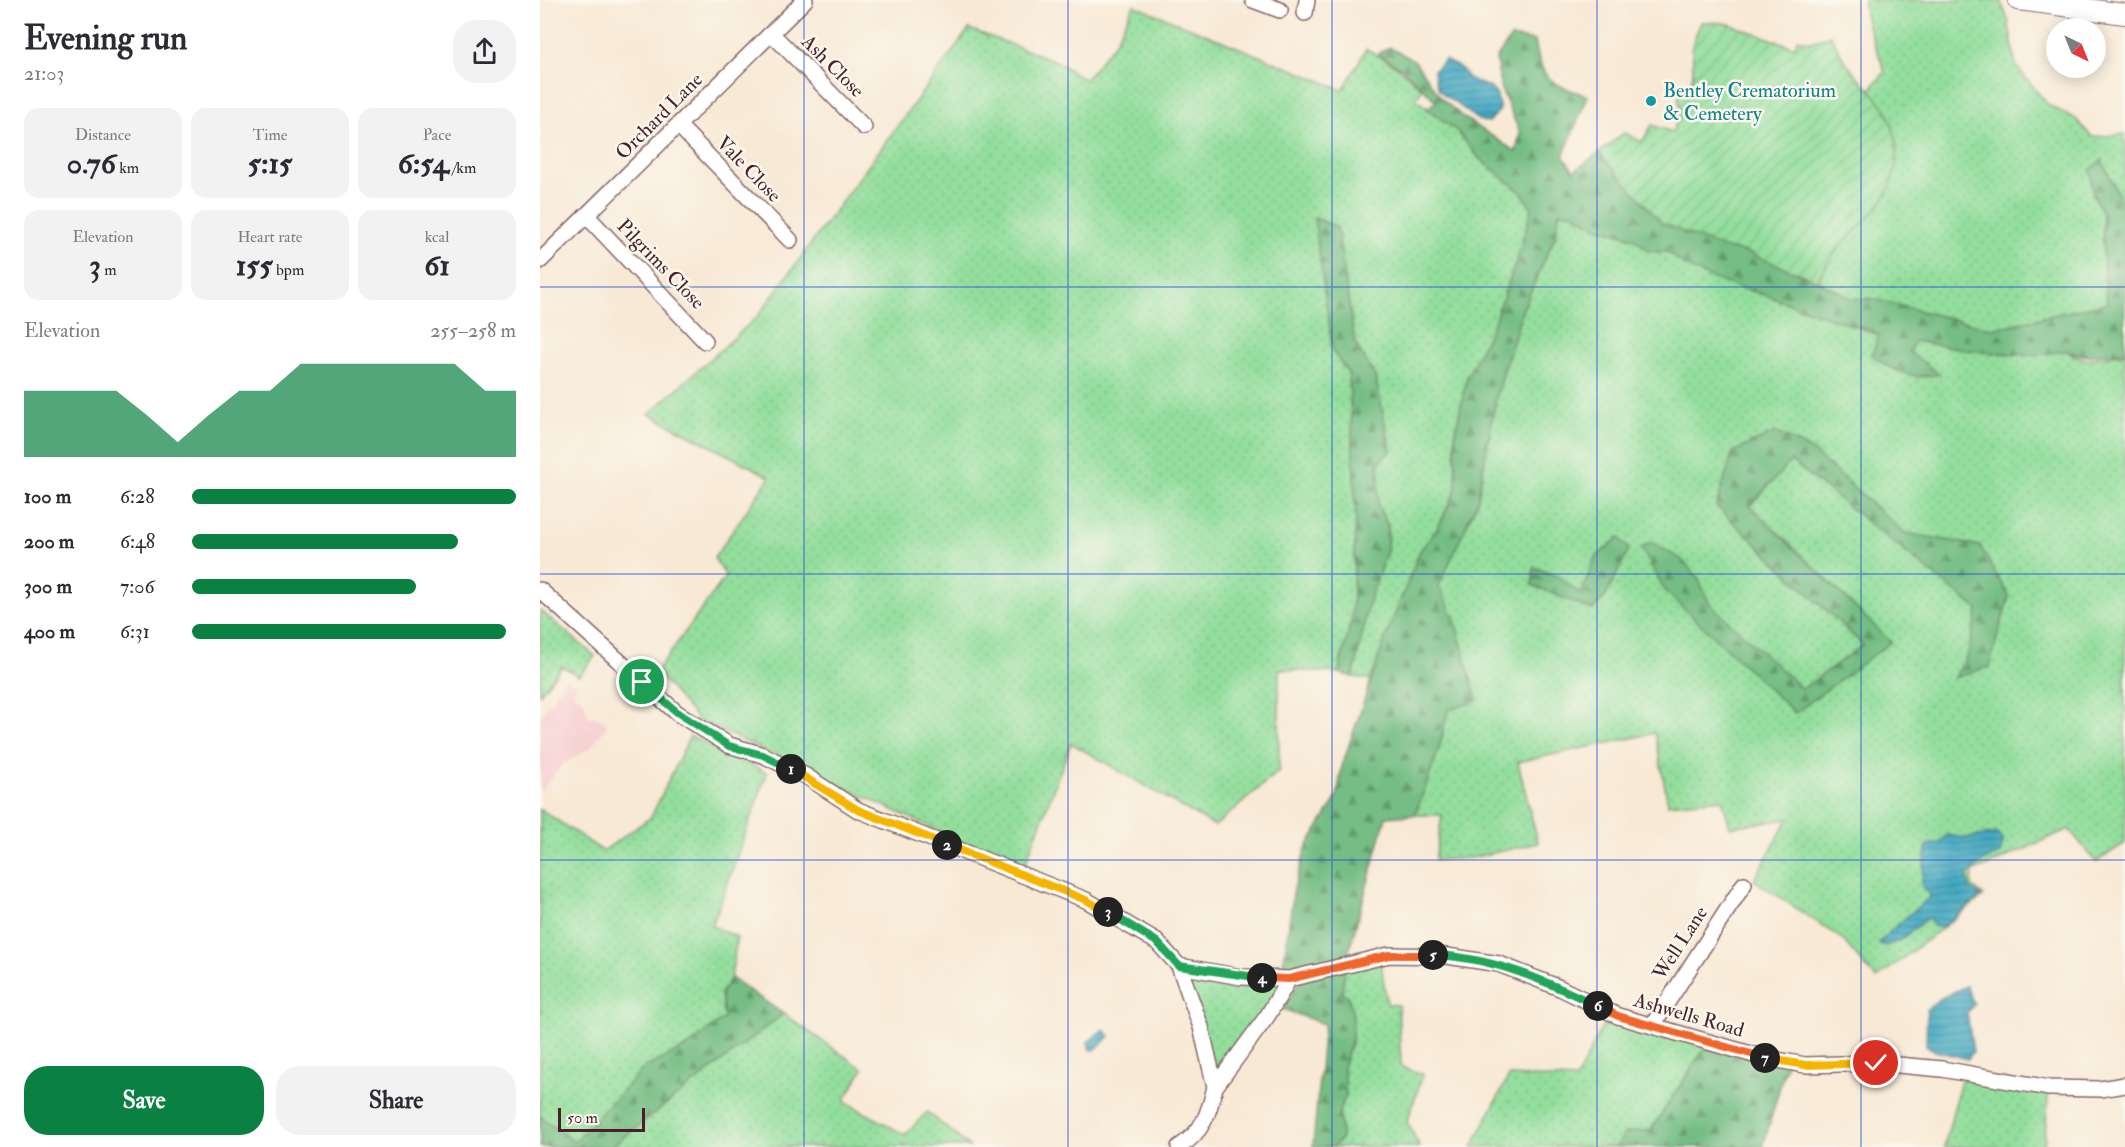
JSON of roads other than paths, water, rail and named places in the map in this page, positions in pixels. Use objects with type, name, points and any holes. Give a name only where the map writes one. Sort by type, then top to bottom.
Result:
[{"type":"main road","points":[[2018,0],[2125,14]]},
{"type":"street","name":"Orchard Lane","points":[[540,261],[805,0]]},
{"type":"street","points":[[1253,0],[1280,10]]},
{"type":"street","name":"Ash Close","points":[[772,34],[864,127]]},
{"type":"street","name":"Vale Close","points":[[679,126],[790,240]]},
{"type":"street","name":"Pilgrims Close","points":[[587,216],[705,341]]},
{"type":"street","points":[[540,590],[677,712],[729,746],[763,755],[806,776],[858,810],[1086,900],[1157,942],[1179,966],[1201,1027],[1215,1087]]},
{"type":"street","name":"Well Lane","points":[[1652,1026],[1744,884]]},
{"type":"street","name":"Ashwells Road","points":[[1179,966],[1241,977],[1289,979],[1389,955],[1447,956],[1499,964],[1560,988],[1618,1016],[1761,1057],[1805,1065],[1876,1063],[1942,1069],[2049,1088],[2100,1089],[2125,1085]]},
{"type":"street","points":[[1179,1147],[1194,1138],[1203,1125],[1215,1087],[1268,1015],[1289,979]]},
{"type":"water","points":[[1445,60],[1462,69],[1468,78],[1491,88],[1497,95],[1500,110],[1489,122],[1475,118],[1439,90],[1434,70]]},
{"type":"water","points":[[1998,833],[2003,842],[2000,854],[1985,860],[1967,875],[1970,888],[1981,896],[1945,925],[1938,927],[1932,925],[1929,917],[1900,940],[1886,946],[1879,943],[1931,896],[1921,885],[1927,845],[1940,843],[1947,835],[1966,838]]},
{"type":"water","points":[[1966,986],[1974,1004],[1967,1013],[1973,1051],[1968,1059],[1935,1051],[1926,1045],[1927,1009],[1939,999]]},
{"type":"water","points":[[1103,1029],[1110,1036],[1095,1050],[1090,1050],[1088,1042]]},
{"type":"place","name":"Bentley Crematorium & Cemetery","points":[[1651,101]]}]
